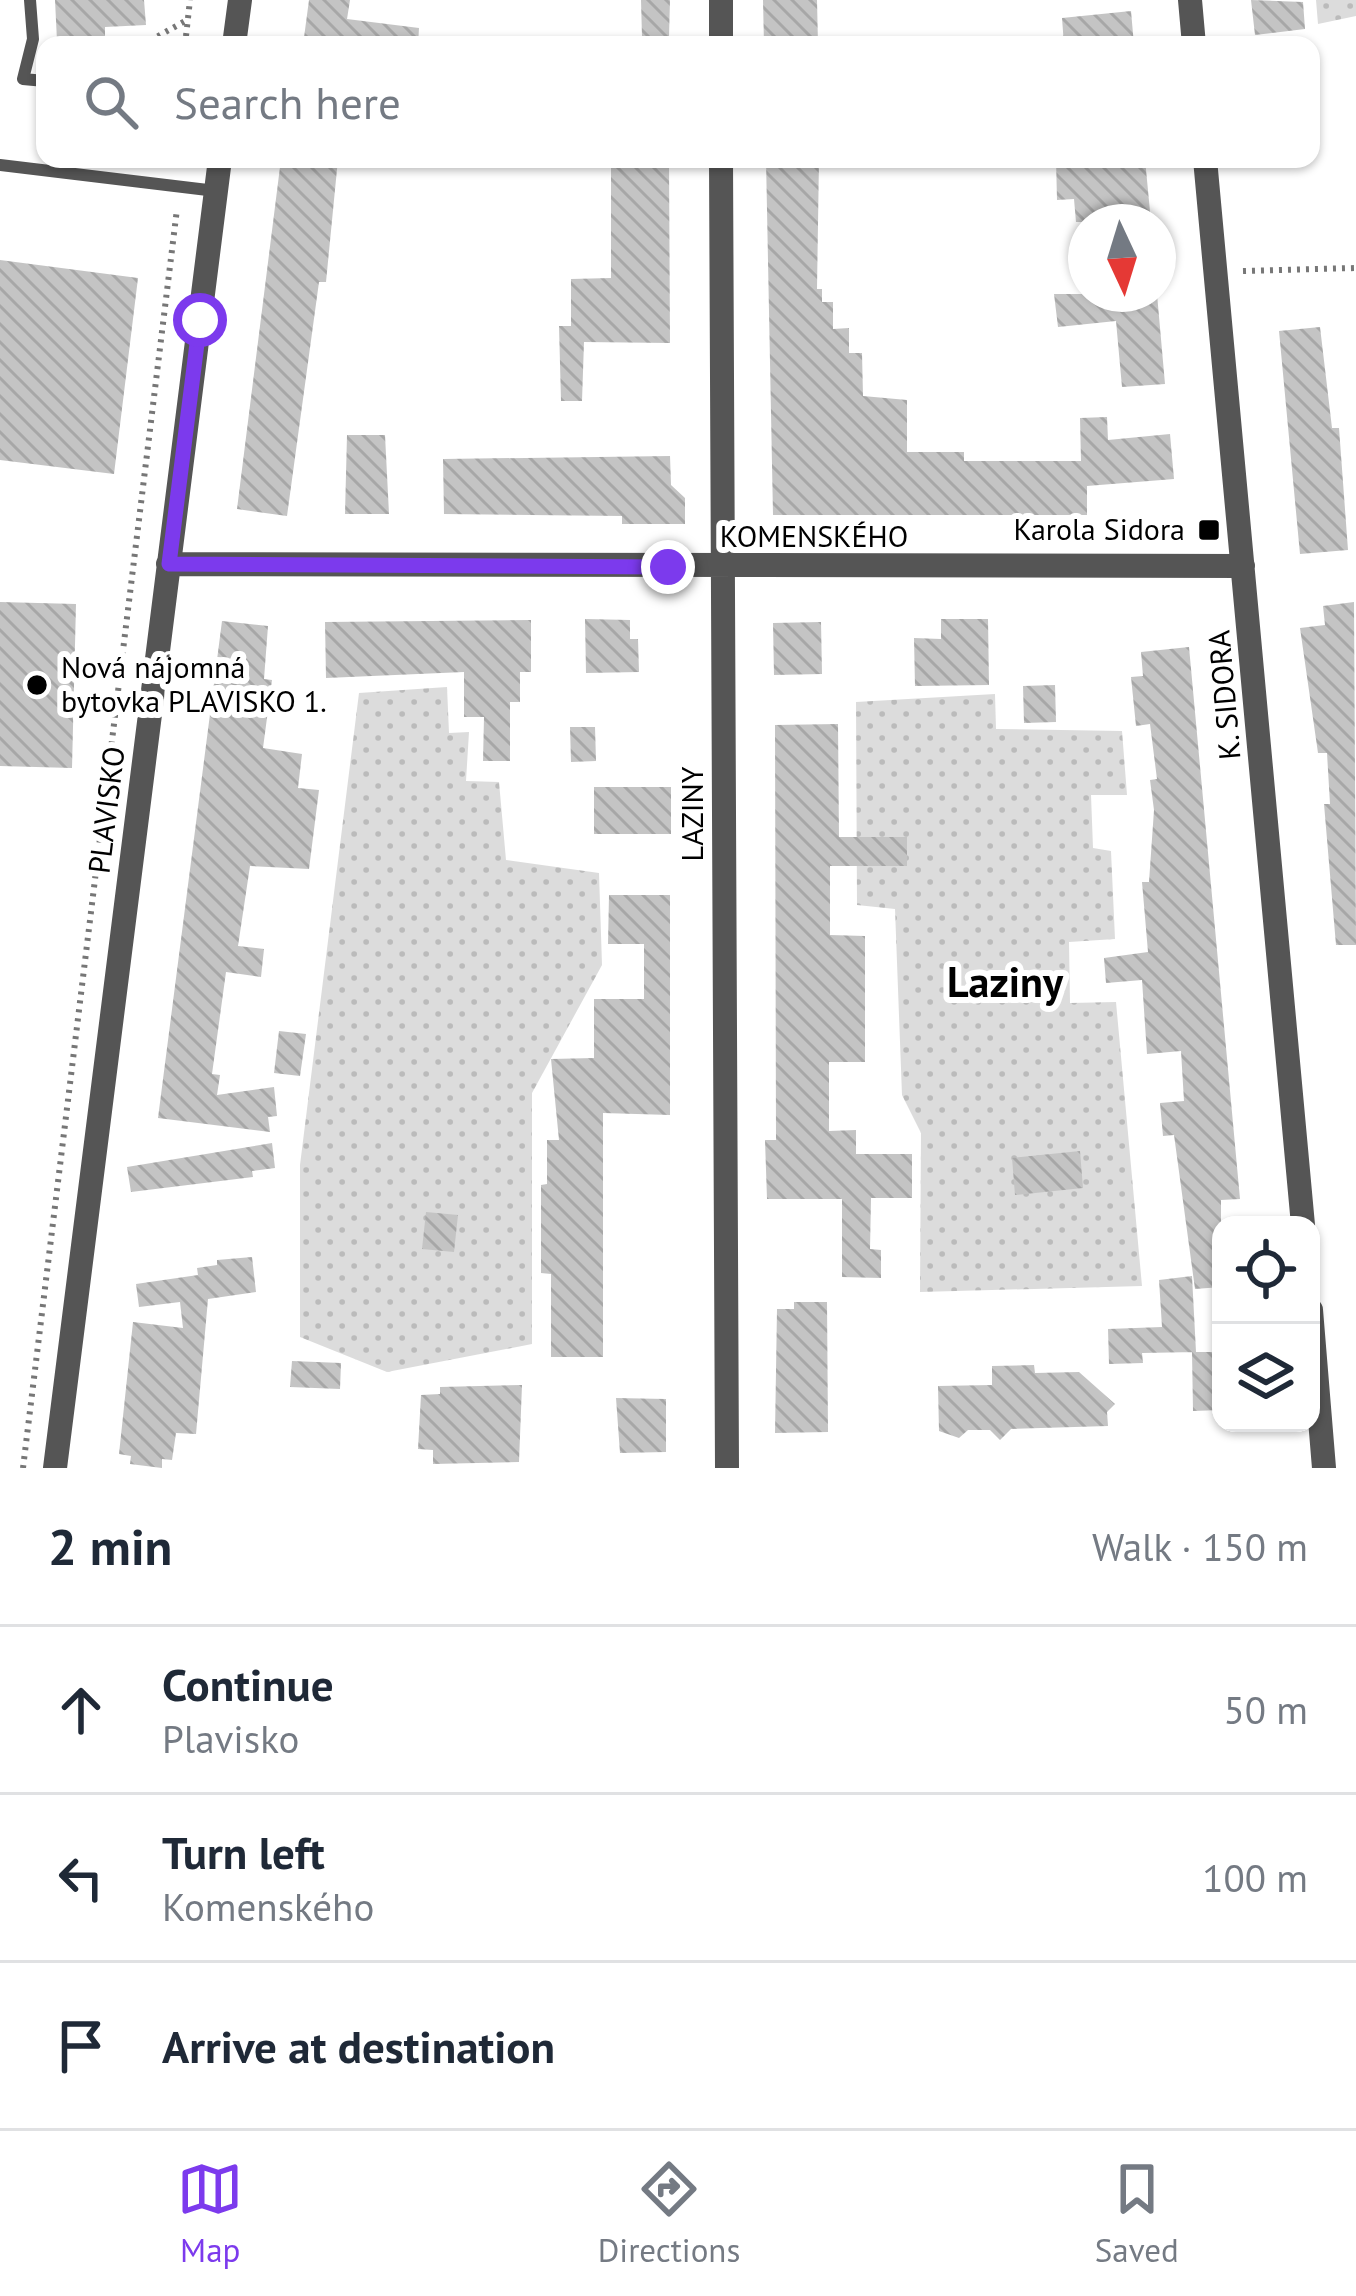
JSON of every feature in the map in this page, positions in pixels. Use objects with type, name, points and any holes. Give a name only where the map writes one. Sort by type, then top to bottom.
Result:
[{"type":"street","points":[[235,36],[240,0]]},
{"type":"street","points":[[721,0],[721,36]]},
{"type":"street","points":[[1190,0],[1193,36]]},
{"type":"street","name":"PLAVISKO","points":[[55,1468],[219,168]]},
{"type":"street","name":"LAZINY","points":[[721,168],[728,1468]]},
{"type":"street","name":"K. SIDORA","points":[[1206,168],[1303,1216]]},
{"type":"street","name":"KOMENSKÉHO","points":[[169,564],[1243,566]]},
{"type":"street","points":[[1312,1324],[1324,1468]]},
{"type":"lane","points":[[30,0],[32,39],[23,79],[36,80]]},
{"type":"lane","points":[[0,165],[216,191]]},
{"type":"path","points":[[186,36],[190,0]]},
{"type":"path","points":[[159,36],[188,20]]},
{"type":"path","points":[[23,1468],[179,186]]},
{"type":"path","points":[[1215,273],[1356,268]]},
{"type":"shaded area","points":[[1316,0],[1356,0],[1356,16],[1318,24]]},
{"type":"shaded area","points":[[447,687],[449,733],[469,732],[466,781],[499,782],[506,860],[599,873],[602,965],[532,1093],[532,1344],[387,1372],[300,1337],[300,1165],[359,693]]},
{"type":"shaded area","points":[[995,694],[996,729],[1122,731],[1127,795],[1091,795],[1093,848],[1111,851],[1115,939],[1069,942],[1070,1003],[1116,1002],[1142,1286],[920,1292],[921,1133],[902,1095],[895,909],[857,905],[856,702]]},
{"type":"building","points":[[55,0],[144,0],[146,25],[105,27],[105,36],[57,36]]},
{"type":"building","points":[[309,0],[350,0],[347,19],[419,28],[419,36],[304,36]]},
{"type":"building","points":[[641,0],[670,0],[669,36],[642,36]]},
{"type":"building","points":[[763,0],[817,0],[818,36],[764,36]]},
{"type":"building","points":[[1251,0],[1303,2],[1305,29],[1255,35]]},
{"type":"building","points":[[1131,11],[1133,36],[1063,36],[1062,18]]},
{"type":"building","points":[[280,168],[337,168],[326,282],[319,282],[287,516],[237,509]]},
{"type":"building","points":[[611,168],[669,168],[670,343],[584,342],[582,401],[561,401],[559,326],[571,326],[571,279],[611,278]]},
{"type":"building","points":[[766,168],[819,168],[817,289],[822,289],[822,302],[833,302],[833,329],[849,328],[849,353],[862,353],[863,396],[907,400],[907,452],[964,452],[964,461],[1081,461],[1080,418],[1107,417],[1108,440],[1170,434],[1174,479],[1087,486],[1087,515],[773,515]]},
{"type":"building","points":[[1056,168],[1146,168],[1149,204],[1074,204],[1074,199],[1057,200]]},
{"type":"building","points":[[0,260],[138,278],[114,474],[0,460]]},
{"type":"building","points":[[1054,294],[1068,294],[1068,312],[1159,312],[1165,384],[1122,387],[1116,321],[1058,327]]},
{"type":"building","points":[[1320,327],[1332,428],[1339,428],[1348,550],[1300,554],[1279,331]]},
{"type":"building","points":[[347,435],[385,435],[389,514],[345,514]]},
{"type":"building","points":[[670,456],[671,485],[685,498],[685,524],[622,524],[622,516],[444,514],[443,459]]},
{"type":"building","name":"Nová nájomná bytovka PLAVISKO 1.","points":[[0,602],[76,604],[72,768],[0,766]]},
{"type":"building","points":[[1354,602],[1356,945],[1336,945],[1324,804],[1330,804],[1327,753],[1318,753],[1300,628],[1325,625],[1323,606]]},
{"type":"building","points":[[585,619],[630,620],[630,639],[638,639],[639,672],[586,673]]},
{"type":"building","points":[[941,619],[988,619],[989,685],[915,686],[914,638],[941,639]]},
{"type":"building","points":[[531,620],[531,672],[520,672],[520,702],[510,702],[510,761],[483,761],[484,717],[464,717],[464,672],[326,678],[325,622]]},
{"type":"building","points":[[222,621],[268,626],[264,679],[272,680],[263,748],[302,754],[298,788],[319,790],[309,869],[250,866],[238,946],[264,949],[261,977],[226,972],[212,1074],[220,1075],[217,1095],[274,1087],[277,1116],[268,1117],[270,1132],[158,1118]]},
{"type":"building","points":[[821,622],[822,674],[774,675],[773,623]]},
{"type":"building","points":[[1189,647],[1240,1199],[1221,1200],[1221,1216],[1212,1216],[1212,1288],[1195,1289],[1174,1135],[1163,1136],[1160,1103],[1184,1101],[1181,1051],[1147,1054],[1142,980],[1106,983],[1104,958],[1148,952],[1142,882],[1149,882],[1154,810],[1150,780],[1157,779],[1150,724],[1136,726],[1131,677],[1143,676],[1141,652]]},
{"type":"building","points":[[1055,685],[1056,722],[1024,723],[1023,686]]},
{"type":"building","points":[[838,724],[839,837],[907,837],[907,866],[830,866],[830,935],[865,936],[865,1062],[829,1062],[829,1131],[856,1130],[856,1154],[912,1154],[912,1198],[871,1198],[870,1249],[881,1250],[881,1278],[842,1277],[842,1199],[767,1199],[765,1140],[776,1140],[775,725]]},
{"type":"building","points":[[570,727],[595,727],[596,761],[571,762]]},
{"type":"building","points":[[594,787],[671,787],[671,834],[594,834]]},
{"type":"building","points":[[609,895],[670,895],[670,1115],[603,1113],[603,1357],[551,1357],[551,1274],[541,1273],[541,1185],[547,1184],[547,1140],[559,1140],[551,1059],[594,1058],[594,999],[644,999],[644,944],[608,944]]},
{"type":"building","points":[[279,1031],[306,1034],[300,1076],[274,1073]]},
{"type":"building","points":[[272,1143],[275,1168],[252,1171],[253,1177],[131,1192],[127,1167]]},
{"type":"building","points":[[1080,1151],[1083,1188],[1015,1195],[1012,1158]]},
{"type":"building","points":[[426,1212],[458,1215],[454,1252],[422,1249]]},
{"type":"building","points":[[252,1257],[256,1292],[208,1299],[196,1434],[176,1433],[172,1460],[162,1459],[162,1468],[130,1464],[131,1456],[119,1454],[133,1322],[183,1328],[180,1302],[139,1307],[136,1284],[198,1275],[197,1268],[217,1265],[217,1260]]},
{"type":"building","points":[[1192,1276],[1196,1352],[1142,1353],[1143,1363],[1109,1364],[1108,1329],[1162,1327],[1159,1280]]},
{"type":"building","points":[[794,1302],[827,1302],[828,1432],[775,1433],[777,1309],[794,1309]]},
{"type":"building","points":[[1192,1352],[1212,1352],[1212,1410],[1193,1411]]},
{"type":"building","points":[[292,1361],[341,1363],[340,1389],[290,1387]]},
{"type":"building","points":[[1034,1365],[1035,1373],[1079,1372],[1115,1404],[1107,1412],[1108,1426],[1011,1429],[1000,1440],[990,1430],[968,1430],[959,1438],[939,1431],[938,1386],[992,1385],[992,1366]]},
{"type":"building","points":[[522,1385],[519,1462],[433,1464],[433,1450],[418,1449],[421,1395],[440,1394],[440,1387]]},
{"type":"building","points":[[616,1398],[666,1399],[666,1452],[620,1453]]},
{"type":"place","name":"Karola Sidora","points":[[1209,530]]},
{"type":"place","name":"Nová nájomná bytovka PLAVISKO 1.","points":[[37,685]]},
{"type":"district","name":"Laziny","points":[[1005,982]]},
{"type":"route","points":[[200,320],[169,564],[668,567]]}]
